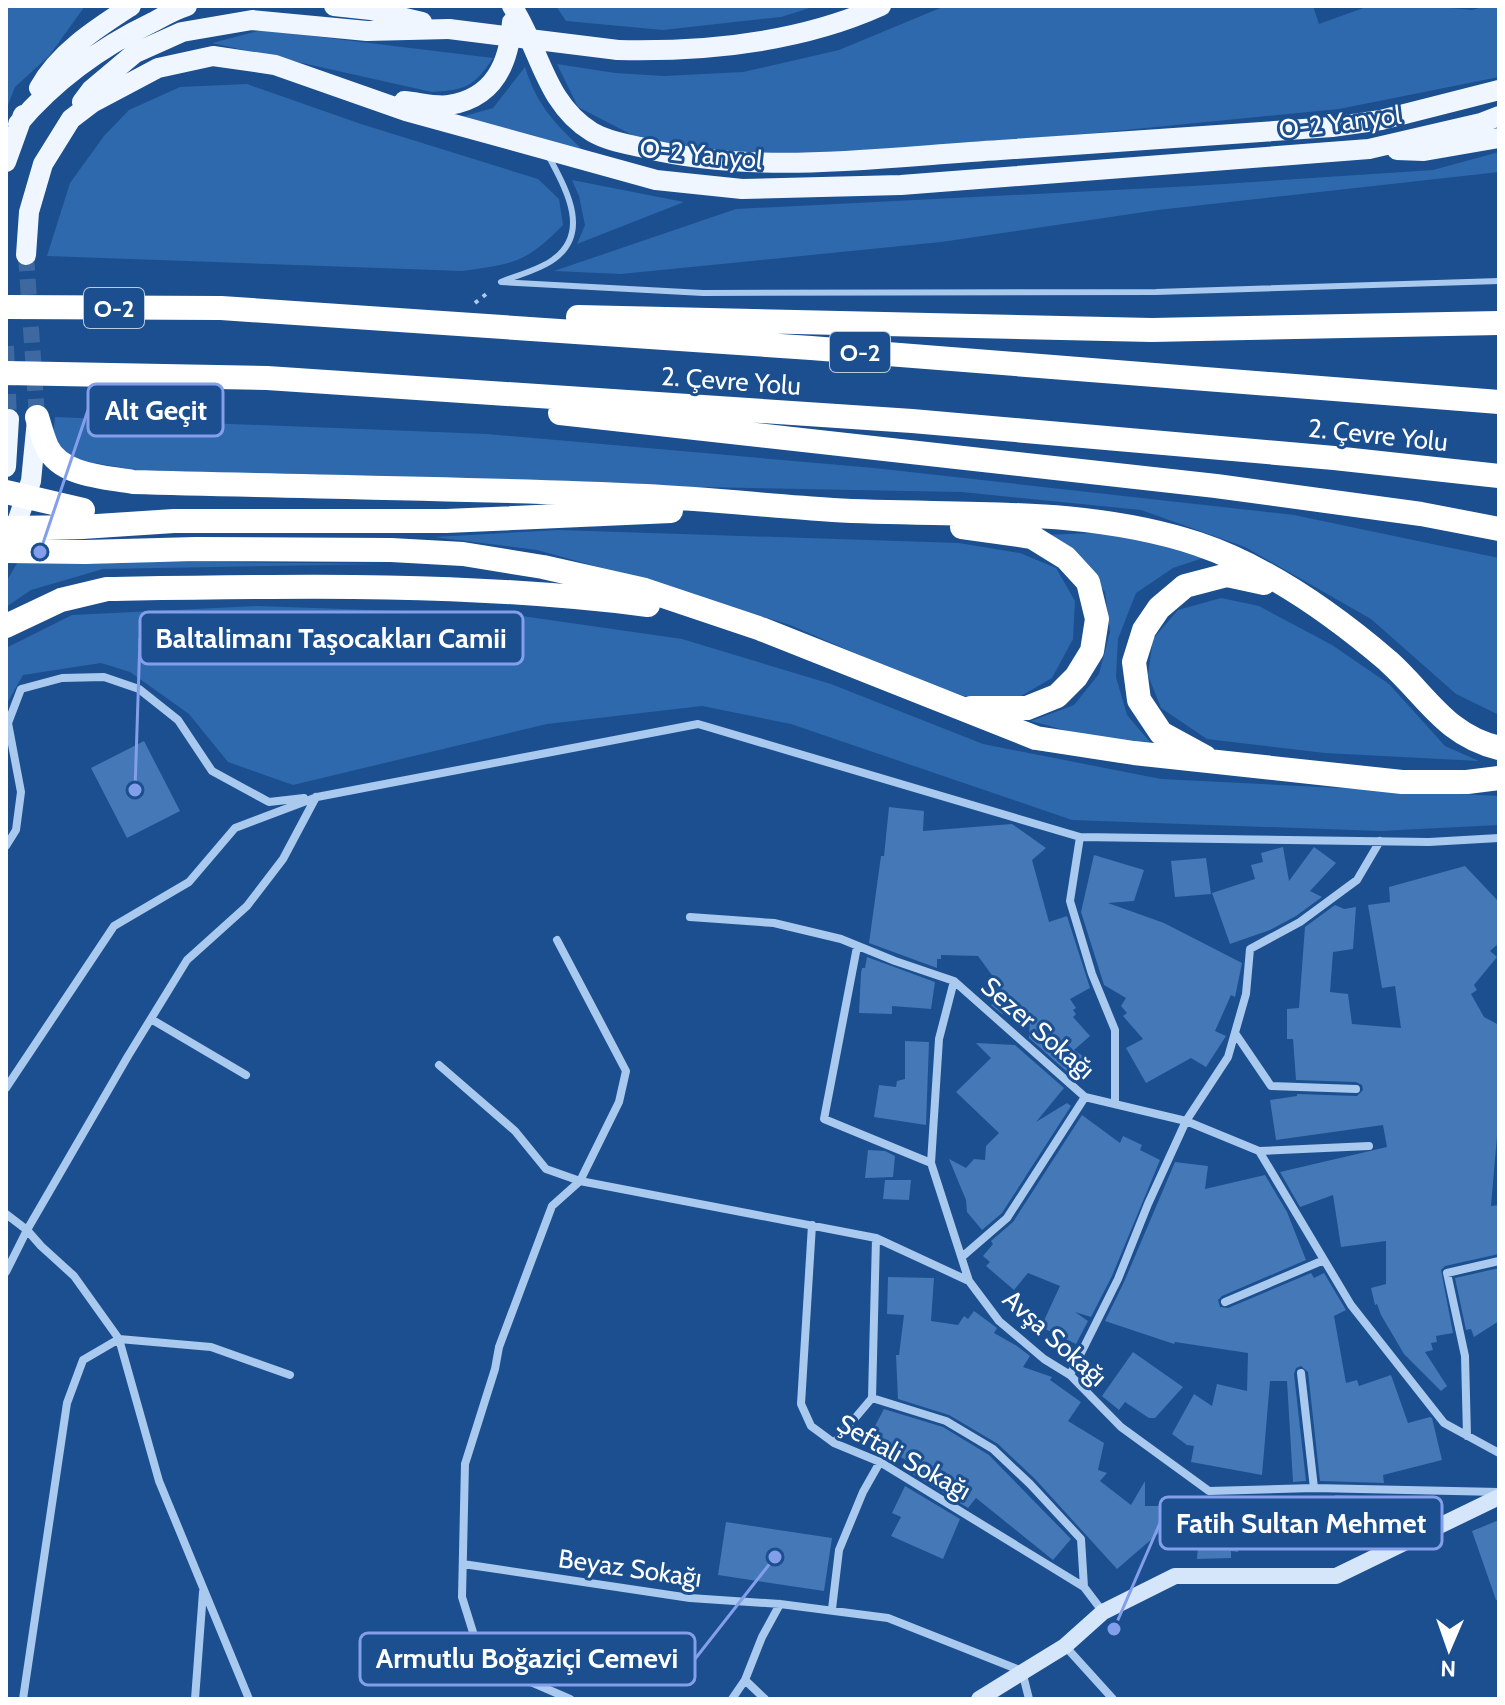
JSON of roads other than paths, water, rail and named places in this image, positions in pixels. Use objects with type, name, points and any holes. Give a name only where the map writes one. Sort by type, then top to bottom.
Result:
[{"type":"highway","name":"2. Çevre Yolu","points":[[6,307],[221,308],[795,347],[1499,402]]},
{"type":"highway","points":[[221,308],[1152,330],[1499,323]]},
{"type":"highway","name":"2. Çevre Yolu","points":[[6,373],[267,378],[943,424],[1334,458],[1499,476]]},
{"type":"highway","points":[[267,378],[1216,486],[1421,514],[1499,529]]},
{"type":"highway","points":[[37,417],[47,449],[58,462],[85,473],[133,482],[645,496],[833,510],[1032,537],[1066,558],[1088,582],[1097,619],[1092,651],[1076,677],[1057,696],[1027,708],[994,710],[953,706]]},
{"type":"highway","points":[[6,492],[83,518]]},
{"type":"highway","points":[[6,528],[83,518],[446,521],[588,516],[769,504]]},
{"type":"highway","points":[[833,510],[1034,516],[1133,525],[1200,545],[1251,566],[1310,603],[1362,639],[1392,665],[1451,727],[1477,743],[1499,748]]},
{"type":"highway","points":[[6,553],[196,549],[391,550],[463,554],[543,567],[645,590],[761,629],[1036,738],[1134,753],[1402,782],[1499,781]]},
{"type":"highway","points":[[1216,762],[1161,733],[1139,700],[1134,662],[1144,630],[1159,608],[1185,586],[1227,575],[1270,584],[1310,603]]},
{"type":"highway","points":[[6,626],[61,600],[107,589],[415,589],[527,594],[713,613]]},
{"type":"highway","points":[[1416,691],[1476,730],[1499,734]]},
{"type":"main road","points":[[6,162],[18,124],[44,79],[92,31],[109,6]]},
{"type":"main road","points":[[92,31],[131,6]]},
{"type":"main road","points":[[18,124],[48,91],[89,58],[187,6]]},
{"type":"main road","points":[[334,6],[371,10],[449,29],[618,50],[671,51],[708,49],[784,37],[855,18],[881,6]]},
{"type":"main road","points":[[512,7],[546,80],[564,109],[592,132],[625,144],[683,158],[751,163],[837,160],[1332,127],[1381,120],[1499,90]]},
{"type":"main road","points":[[368,98],[446,105],[472,98],[497,78],[510,50],[512,7]]},
{"type":"main road","points":[[71,119],[91,90],[135,53],[182,32],[252,20],[367,31],[449,29]]},
{"type":"main road","name":"O-2 Yanyol","points":[[26,255],[29,212],[43,164],[71,119],[92,103],[158,68],[213,56],[275,65],[406,111],[656,180],[742,189],[901,185],[1369,149],[1499,116]]},
{"type":"main road","points":[[1369,149],[1424,151],[1499,138]]},
{"type":"main road","points":[[6,553],[31,481],[37,417]]},
{"type":"main road","points":[[6,467],[8,421]]},
{"type":"main road","points":[[979,1699],[1065,1646],[1103,1612],[1175,1576],[1336,1576],[1499,1494]]},
{"type":"street","points":[[6,846],[16,830],[21,792],[8,723],[21,689],[62,678],[104,677],[139,689],[178,720],[212,771],[269,802],[317,797],[698,724],[1080,837],[1380,841],[1499,838]]},
{"type":"street","points":[[6,1272],[27,1230],[187,960],[247,906],[283,859],[317,797]]},
{"type":"street","points":[[6,1088],[114,926],[189,882],[235,828],[317,797]]},
{"type":"street","points":[[1080,837],[1070,901],[1092,974],[1115,1030],[1115,1103]]},
{"type":"street","points":[[1070,1375],[1118,1279],[1186,1121],[1228,1057],[1246,994],[1250,949],[1300,922],[1357,880],[1380,841]]},
{"type":"street","name":"Sezer Sokağı","points":[[690,917],[774,923],[841,939],[954,981],[1085,1097],[1186,1121],[1259,1151]]},
{"type":"street","points":[[557,940],[626,1071],[619,1102],[580,1181],[552,1206],[499,1347],[465,1464],[462,1597],[482,1661],[570,1699]]},
{"type":"street","points":[[857,947],[824,1119],[931,1163]]},
{"type":"street","points":[[954,981],[939,1039],[931,1163],[969,1281]]},
{"type":"street","points":[[151,1019],[246,1075]]},
{"type":"street","points":[[1235,1033],[1271,1086],[1356,1089]]},
{"type":"street","name":"Avşa Sokağı","points":[[439,1065],[515,1131],[546,1169],[580,1181],[876,1238],[969,1281],[999,1321],[1044,1359],[1070,1375],[1121,1427],[1209,1491],[1314,1488],[1499,1494]]},
{"type":"street","points":[[963,1256],[1007,1218],[1085,1097]]},
{"type":"street","points":[[1369,1146],[1259,1151],[1351,1305],[1444,1423],[1499,1453]]},
{"type":"street","points":[[6,1214],[74,1276],[119,1339],[159,1481],[249,1699]]},
{"type":"street","name":"Şeftali Sokağı","points":[[812,1225],[801,1404],[811,1426],[834,1443],[880,1462],[1084,1587],[1103,1612]]},
{"type":"street","points":[[834,1443],[872,1398],[876,1238]]},
{"type":"street","points":[[1225,1302],[1324,1260]]},
{"type":"street","points":[[1467,1436],[1465,1356],[1447,1273],[1499,1261]]},
{"type":"street","points":[[23,1699],[67,1403],[83,1360],[119,1339],[211,1347],[290,1375]]},
{"type":"street","points":[[1301,1373],[1314,1488]]},
{"type":"street","points":[[872,1398],[946,1421],[993,1449],[1081,1539],[1084,1587]]},
{"type":"street","points":[[832,1609],[839,1550],[863,1492],[880,1462]]},
{"type":"street","name":"Beyaz Sokağı","points":[[463,1564],[690,1598],[832,1609],[888,1618],[1022,1671]]},
{"type":"street","points":[[195,1699],[203,1589]]},
{"type":"street","points":[[732,1699],[745,1680],[762,1637],[780,1604]]},
{"type":"street","points":[[1065,1646],[1113,1699]]},
{"type":"street","points":[[1022,1671],[1029,1699]]},
{"type":"street","points":[[745,1680],[765,1699]]},
{"type":"lane","points":[[545,150],[565,187],[574,212],[571,238],[555,259],[501,282],[703,293],[765,293],[1156,292],[1499,281]]},
{"type":"tunnel","points":[[26,255],[37,417]]},
{"type":"tunnel","points":[[6,346],[9,419]]},
{"type":"place","name":"Alt Geçit","points":[[40,552]]},
{"type":"place","name":"Baltalimanı Taşocakları Camii","points":[[135,790]]},
{"type":"place","name":"Armutlu Boğaziçi Cemevi","points":[[775,1557]]},
{"type":"place","name":"Fatih Sultan Mehmet","points":[[1114,1629]]}]
